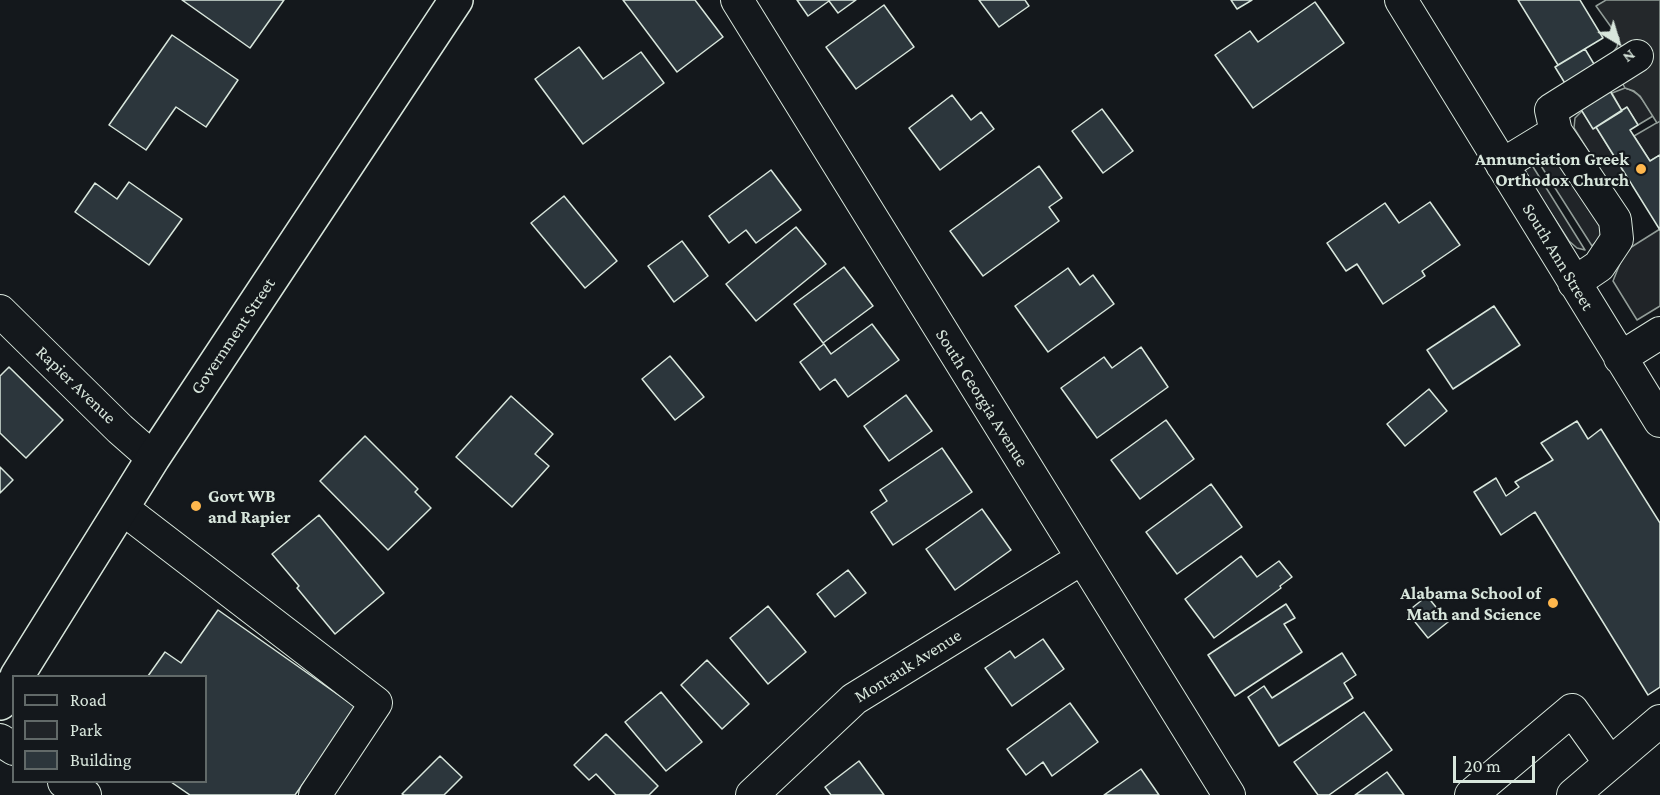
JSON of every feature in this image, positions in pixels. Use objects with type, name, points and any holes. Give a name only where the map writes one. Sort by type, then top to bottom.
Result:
[{"type":"main road","name":"Government Street","points":[[18,675],[153,458],[456,0]]},
{"type":"main road","points":[[0,703],[12,685]]},
{"type":"street","name":"South Georgia Avenue","points":[[737,0],[1229,795]]},
{"type":"street","name":"South Ann Street","points":[[1401,0],[1660,421]]},
{"type":"street","points":[[1574,283],[1599,266],[1617,239],[1615,220],[1556,132],[1551,110],[1637,56]]},
{"type":"street","points":[[1502,165],[1556,132]]},
{"type":"street","name":"Rapier Avenue","points":[[0,311],[120,429],[153,458]]},
{"type":"street","points":[[1620,358],[1660,333]]},
{"type":"street","points":[[122,508],[376,703],[315,795]]},
{"type":"street","name":"Montauk Avenue","points":[[752,795],[854,699],[1081,559]]},
{"type":"street","points":[[1471,795],[1572,710],[1610,763]]},
{"type":"street","points":[[1573,795],[1660,721]]},
{"type":"street","points":[[66,783],[85,795]]},
{"type":"green space","points":[[1625,88],[1645,102],[1653,116],[1638,125],[1627,108],[1622,111],[1612,93]]},
{"type":"green space","points":[[1582,111],[1593,128],[1596,127],[1627,177],[1611,187],[1574,128],[1575,118]]},
{"type":"green space","points":[[1660,121],[1660,155],[1650,161],[1634,136]]},
{"type":"green space","points":[[1548,154],[1562,162],[1602,229],[1599,239],[1592,246],[1536,158]]},
{"type":"green space","points":[[1530,162],[1585,250],[1577,248],[1569,241],[1527,176],[1525,169]]},
{"type":"green space","points":[[1660,229],[1660,306],[1637,320],[1613,281],[1625,251]]},
{"type":"shaded area","points":[[1606,0],[1660,0],[1660,121],[1657,123],[1640,96],[1625,88],[1609,58],[1617,47],[1619,38],[1596,6]]},
{"type":"building","points":[[182,0],[284,0],[250,48]]},
{"type":"building","points":[[623,0],[695,0],[723,37],[677,72]]},
{"type":"building","points":[[797,0],[856,0],[838,13],[829,1],[808,16]]},
{"type":"building","points":[[979,0],[1025,0],[1029,6],[999,27]]},
{"type":"building","points":[[1231,0],[1252,0],[1237,9]]},
{"type":"building","points":[[1518,0],[1580,0],[1603,38],[1558,65]]},
{"type":"building","points":[[1315,2],[1344,43],[1253,108],[1215,55],[1250,31],[1258,42]]},
{"type":"building","points":[[884,5],[914,47],[856,89],[826,47]]},
{"type":"building","points":[[172,35],[238,80],[206,127],[176,107],[146,150],[109,125]]},
{"type":"building","points":[[579,47],[603,79],[641,52],[664,83],[583,144],[535,79]]},
{"type":"building","points":[[1585,49],[1622,111],[1593,129],[1555,67]]},
{"type":"building","points":[[952,95],[971,120],[981,112],[994,129],[940,170],[909,128]]},
{"type":"building","name":"Annunciation Greek Orthodox Church","points":[[1627,107],[1638,125],[1630,130],[1650,161],[1660,155],[1660,230],[1596,127]]},
{"type":"building","points":[[1102,109],[1133,151],[1103,173],[1072,131]]},
{"type":"building","points":[[1039,166],[1062,198],[1049,207],[1059,221],[983,276],[950,231]]},
{"type":"building","points":[[771,170],[801,210],[756,243],[746,230],[729,243],[709,216]]},
{"type":"building","points":[[129,182],[182,219],[149,265],[75,212],[95,183],[117,199]]},
{"type":"building","points":[[564,196],[617,261],[585,288],[531,223]]},
{"type":"building","points":[[1430,202],[1460,245],[1422,271],[1425,276],[1383,304],[1357,264],[1346,271],[1327,243],[1385,203],[1399,223]]},
{"type":"building","points":[[796,227],[826,264],[756,321],[726,284]]},
{"type":"building","points":[[682,241],[708,276],[674,302],[648,266]]},
{"type":"building","points":[[844,267],[873,306],[823,343],[794,304]]},
{"type":"building","points":[[1068,268],[1080,285],[1093,275],[1114,304],[1048,352],[1015,306]]},
{"type":"building","points":[[1494,306],[1520,345],[1453,389],[1427,350]]},
{"type":"building","points":[[872,324],[899,360],[848,397],[835,379],[820,390],[800,362],[824,344],[831,354]]},
{"type":"building","points":[[1141,347],[1168,387],[1097,438],[1061,388],[1104,357],[1112,368]]},
{"type":"building","points":[[670,356],[704,397],[675,420],[642,379]]},
{"type":"building","points":[[9,367],[63,420],[26,458],[0,433],[0,376]]},
{"type":"building","points":[[1429,389],[1447,411],[1405,446],[1387,424]]},
{"type":"building","points":[[906,395],[932,431],[889,461],[864,426]]},
{"type":"building","points":[[511,396],[553,434],[535,454],[549,466],[512,507],[456,457]]},
{"type":"building","points":[[1166,420],[1194,459],[1140,499],[1111,460]]},
{"type":"building","points":[[1577,421],[1588,439],[1601,429],[1660,523],[1660,687],[1648,695],[1535,512],[1501,535],[1474,492],[1496,478],[1506,496],[1519,487],[1515,482],[1553,460],[1541,443]]},
{"type":"building","points":[[365,436],[418,489],[415,492],[431,508],[388,550],[320,481]]},
{"type":"building","points":[[942,448],[972,492],[893,545],[871,512],[887,501],[880,490]]},
{"type":"building","points":[[0,467],[13,480],[0,493]]},
{"type":"building","points":[[1211,484],[1242,527],[1177,574],[1146,532]]},
{"type":"building","points":[[982,509],[1011,550],[955,590],[926,549]]},
{"type":"building","points":[[319,515],[384,593],[335,634],[272,554]]},
{"type":"building","points":[[1241,556],[1257,577],[1279,561],[1292,577],[1280,586],[1281,588],[1214,638],[1185,599]]},
{"type":"building","points":[[848,570],[866,593],[835,617],[817,594]]},
{"type":"building","points":[[1427,596],[1448,622],[1428,638],[1407,612]]},
{"type":"building","points":[[1286,604],[1295,618],[1284,624],[1302,652],[1235,696],[1208,655]]},
{"type":"building","points":[[768,606],[806,652],[768,684],[730,638]]},
{"type":"building","points":[[218,610],[357,708],[295,795],[190,795],[172,783],[207,783],[207,675],[149,675],[165,652],[181,663]]},
{"type":"building","points":[[1043,639],[1064,669],[1012,706],[985,668],[1010,651],[1015,658]]},
{"type":"building","points":[[1342,653],[1356,675],[1344,683],[1353,698],[1279,746],[1248,697],[1264,686],[1272,698]]},
{"type":"building","points":[[707,660],[749,704],[722,729],[681,685]]},
{"type":"building","points":[[661,692],[702,742],[666,771],[625,722]]},
{"type":"building","points":[[1070,703],[1098,742],[1052,776],[1043,762],[1026,775],[1007,749]]},
{"type":"building","points":[[1364,712],[1392,750],[1329,795],[1318,795],[1294,762]]},
{"type":"building","points":[[606,734],[658,786],[649,795],[616,795],[596,774],[589,780],[574,765]]},
{"type":"building","points":[[440,756],[462,777],[444,795],[402,794]]},
{"type":"building","points":[[859,761],[884,795],[831,795],[825,787]]},
{"type":"building","points":[[1141,769],[1159,795],[1104,795]]},
{"type":"building","points":[[1387,772],[1404,795],[1355,795]]},
{"type":"place","name":"Annunciation Greek Orthodox Church","points":[[1641,169]]},
{"type":"place","name":"Govt WB and Rapier","points":[[196,506]]},
{"type":"place","name":"Alabama School of Math and Science","points":[[1553,603]]}]
